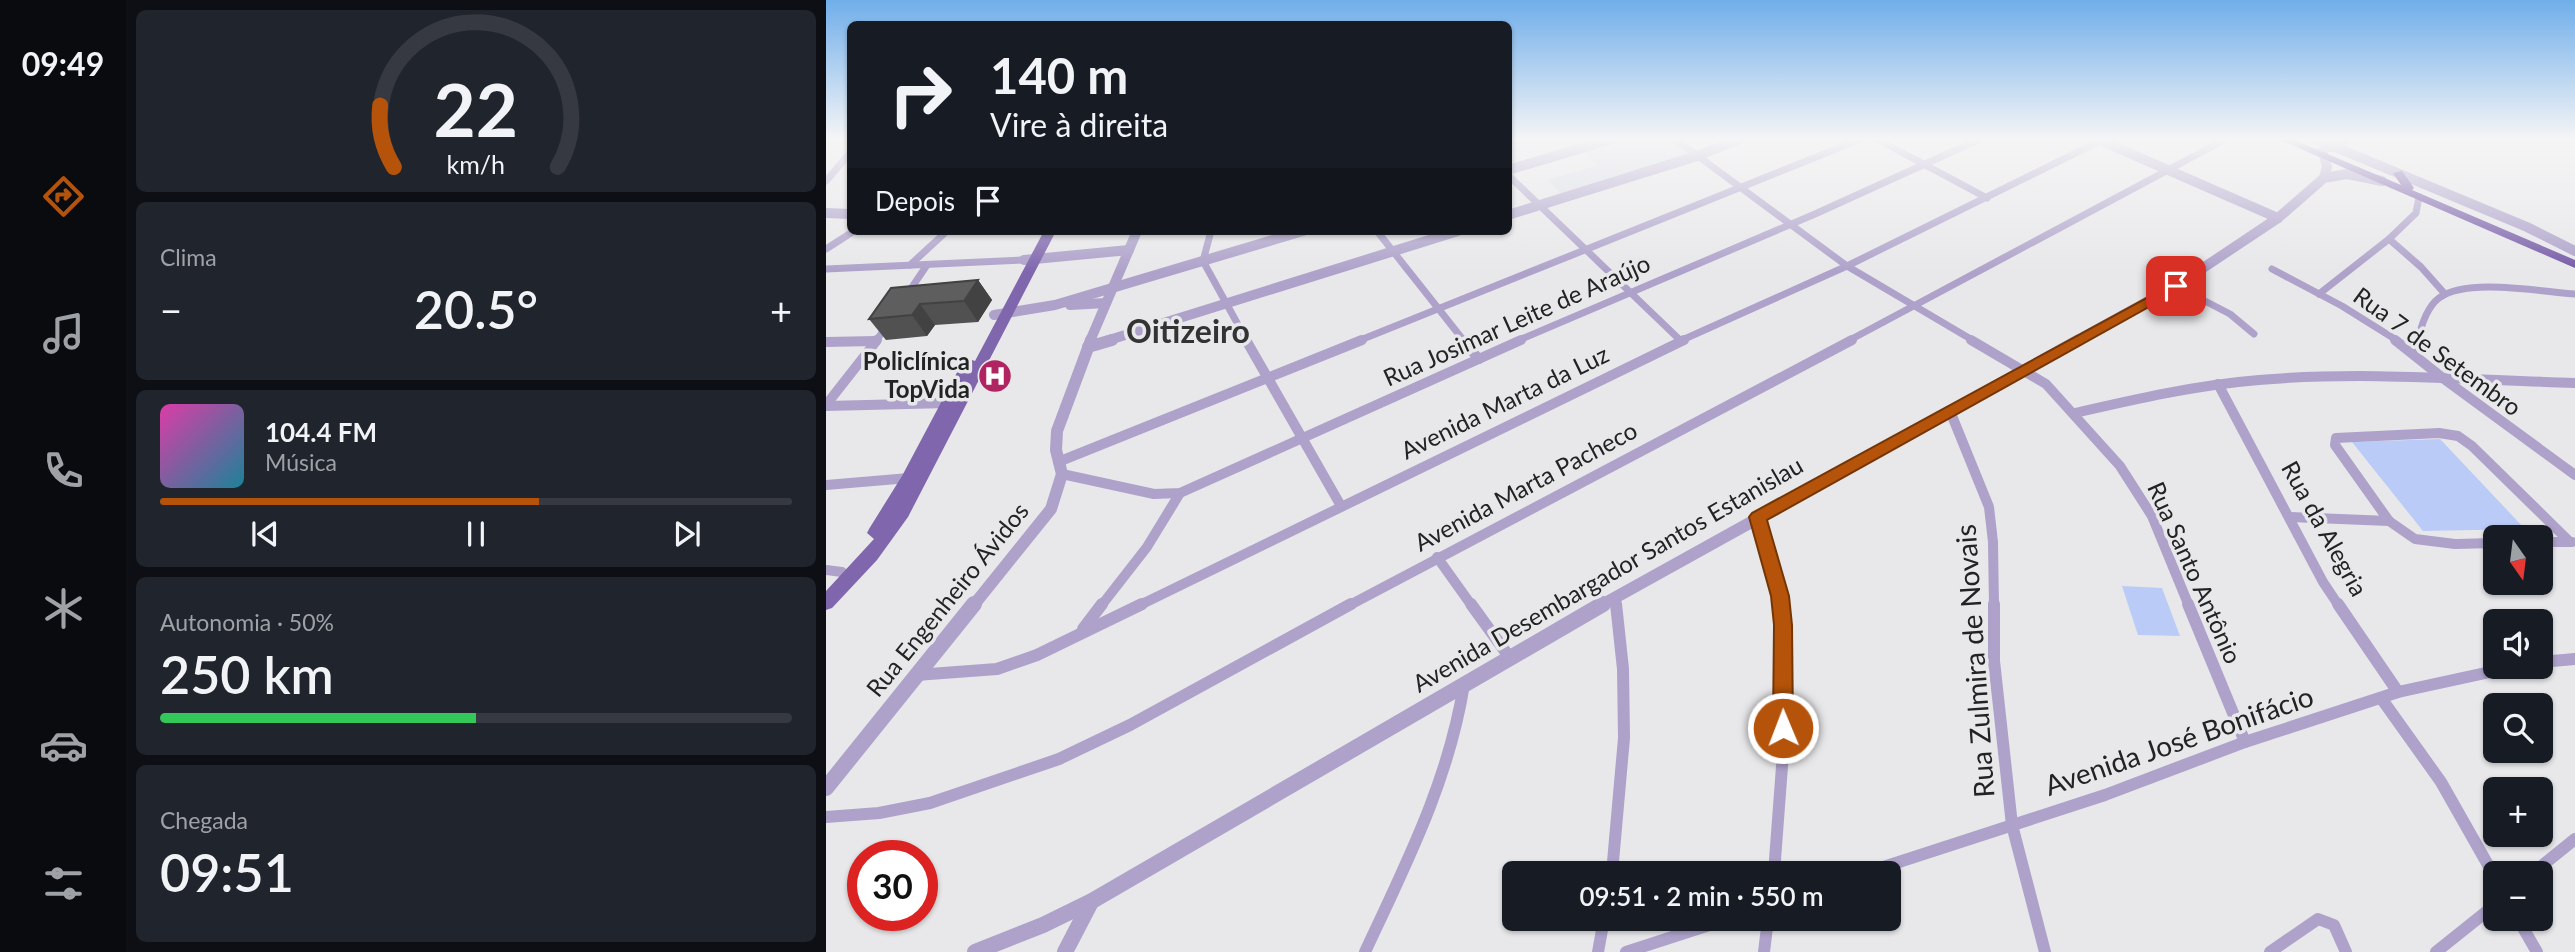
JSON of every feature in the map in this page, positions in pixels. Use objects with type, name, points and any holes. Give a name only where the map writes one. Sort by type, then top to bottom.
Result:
[{"type":"highway","points":[[2393,183],[2415,189]]},
{"type":"highway","points":[[2402,183],[2575,261]]},
{"type":"highway","points":[[2409,183],[2415,189]]},
{"type":"main road","points":[[826,603],[871,555],[902,513],[1030,259],[1039,235]]},
{"type":"main road","points":[[1030,259],[1047,235]]},
{"type":"main road","points":[[826,589],[834,571],[879,528],[909,478],[948,403],[1001,315]]},
{"type":"street","points":[[1519,183],[1628,293],[1681,341]]},
{"type":"street","points":[[1512,214],[1611,183]]},
{"type":"street","name":"Rua Santo Antônio","points":[[1735,183],[1847,266],[2046,384],[2075,413],[2120,466],[2146,505],[2245,742]]},
{"type":"street","points":[[1060,468],[1268,379],[1752,183]]},
{"type":"street","name":"Rua Josimar Leite de Araújo","points":[[1060,468],[1154,494],[1180,493],[1878,183]]},
{"type":"street","points":[[1960,183],[1987,198]]},
{"type":"street","name":"Avenida Marta da Luz","points":[[916,675],[997,669],[1037,656],[1681,341],[1847,266],[2015,183]]},
{"type":"street","name":"Avenida Marta Pacheco","points":[[826,817],[880,813],[930,803],[1059,759],[1130,725],[1437,557],[2142,183]]},
{"type":"street","points":[[2198,183],[2278,218]]},
{"type":"street","name":"Avenida Desembargador Santos Estanislau","points":[[975,952],[1043,925],[1092,901],[1615,597],[2176,286],[2278,218],[2318,183]]},
{"type":"street","points":[[2319,294],[2389,239],[2416,213],[2419,208],[2415,189]]},
{"type":"street","points":[[2415,189],[2539,232],[2575,251]]},
{"type":"street","points":[[826,213],[847,214]]},
{"type":"street","points":[[826,249],[849,235]]},
{"type":"street","points":[[909,265],[943,235]]},
{"type":"street","name":"Rua Engenheiro Ávidos","points":[[826,788],[1040,526],[1056,498],[1060,468],[1057,431],[1088,347],[1135,235]]},
{"type":"street","points":[[1210,235],[1203,261],[1300,438],[1341,506]]},
{"type":"street","points":[[1001,315],[1055,305],[1290,235]]},
{"type":"street","points":[[1380,235],[1437,310],[1479,359]]},
{"type":"street","points":[[1088,347],[1445,235]]},
{"type":"street","points":[[2389,239],[2421,267],[2445,294]]},
{"type":"street","points":[[826,270],[1030,259],[1129,250]]},
{"type":"street","points":[[898,308],[927,265]]},
{"type":"street","name":"Rua 7 de Setembro","points":[[2272,269],[2363,319],[2416,354],[2444,379],[2575,475]]},
{"type":"street","points":[[2176,286],[2230,314],[2254,334]]},
{"type":"street","points":[[2416,354],[2418,335],[2424,322],[2435,302],[2445,294],[2503,289],[2575,294]]},
{"type":"street","points":[[1055,305],[1106,303]]},
{"type":"street","points":[[826,406],[891,319]]},
{"type":"street","points":[[826,342],[876,341]]},
{"type":"street","points":[[2075,413],[2218,384],[2334,378],[2574,384]]},
{"type":"street","name":"Rua da Alegria","points":[[2218,384],[2323,582],[2398,692]]},
{"type":"street","points":[[826,406],[948,403]]},
{"type":"street","name":"Rua Zulmira de Novais","points":[[1950,411],[1989,507],[1993,542],[1994,661],[2012,825],[2045,952]]},
{"type":"street","points":[[2483,543],[2455,544],[2416,539],[2398,530],[2334,445],[2336,438],[2439,433],[2458,436],[2573,541]]},
{"type":"street","points":[[826,485],[909,478]]},
{"type":"street","points":[[1080,633],[1147,547],[1180,493]]},
{"type":"street","points":[[1758,517],[1775,571],[1783,625],[1783,753],[1775,861]]},
{"type":"street","points":[[2290,517],[2389,521]]},
{"type":"street","points":[[2553,542],[2573,541]]},
{"type":"street","points":[[1437,557],[1510,658]]},
{"type":"street","points":[[1613,861],[1624,738],[1623,668],[1615,597]]},
{"type":"street","points":[[2553,661],[2575,659]]},
{"type":"street","name":"Avenida José Bonifácio","points":[[1901,861],[2105,795],[2245,742],[2398,692],[2483,674]]},
{"type":"street","points":[[1365,952],[1441,783],[1456,737],[1464,684]]},
{"type":"street","points":[[2381,698],[2441,782],[2486,861]]},
{"type":"street","points":[[2548,861],[2575,839]]},
{"type":"street","points":[[1066,952],[1092,901]]},
{"type":"street","points":[[2436,952],[2483,914]]},
{"type":"street","points":[[2270,952],[2318,919],[2324,919],[2338,931],[2346,952]]},
{"type":"street","points":[[1598,952],[1602,931]]},
{"type":"street","points":[[1626,952],[1691,931]]},
{"type":"street","points":[[1764,952],[1767,931]]},
{"type":"street","points":[[2525,931],[2537,952]]},
{"type":"shaded area","points":[[1551,183],[1596,183],[1562,194]]},
{"type":"shaded area","points":[[2440,439],[2521,525],[2483,525],[2483,530],[2423,531],[2352,442]]},
{"type":"shaded area","points":[[2122,586],[2162,588],[2180,636],[2138,635]]},
{"type":"building","points":[[978,280],[964,301],[920,304],[912,315],[869,319],[891,288]]},
{"type":"place","name":"Policlínica TopVida","points":[[995,376]]},
{"type":"district","name":"Oitizeiro","points":[[1188,332]]},
{"type":"route","points":[[1783,728],[1783,625],[1780,596],[1758,517],[2176,286]]}]
